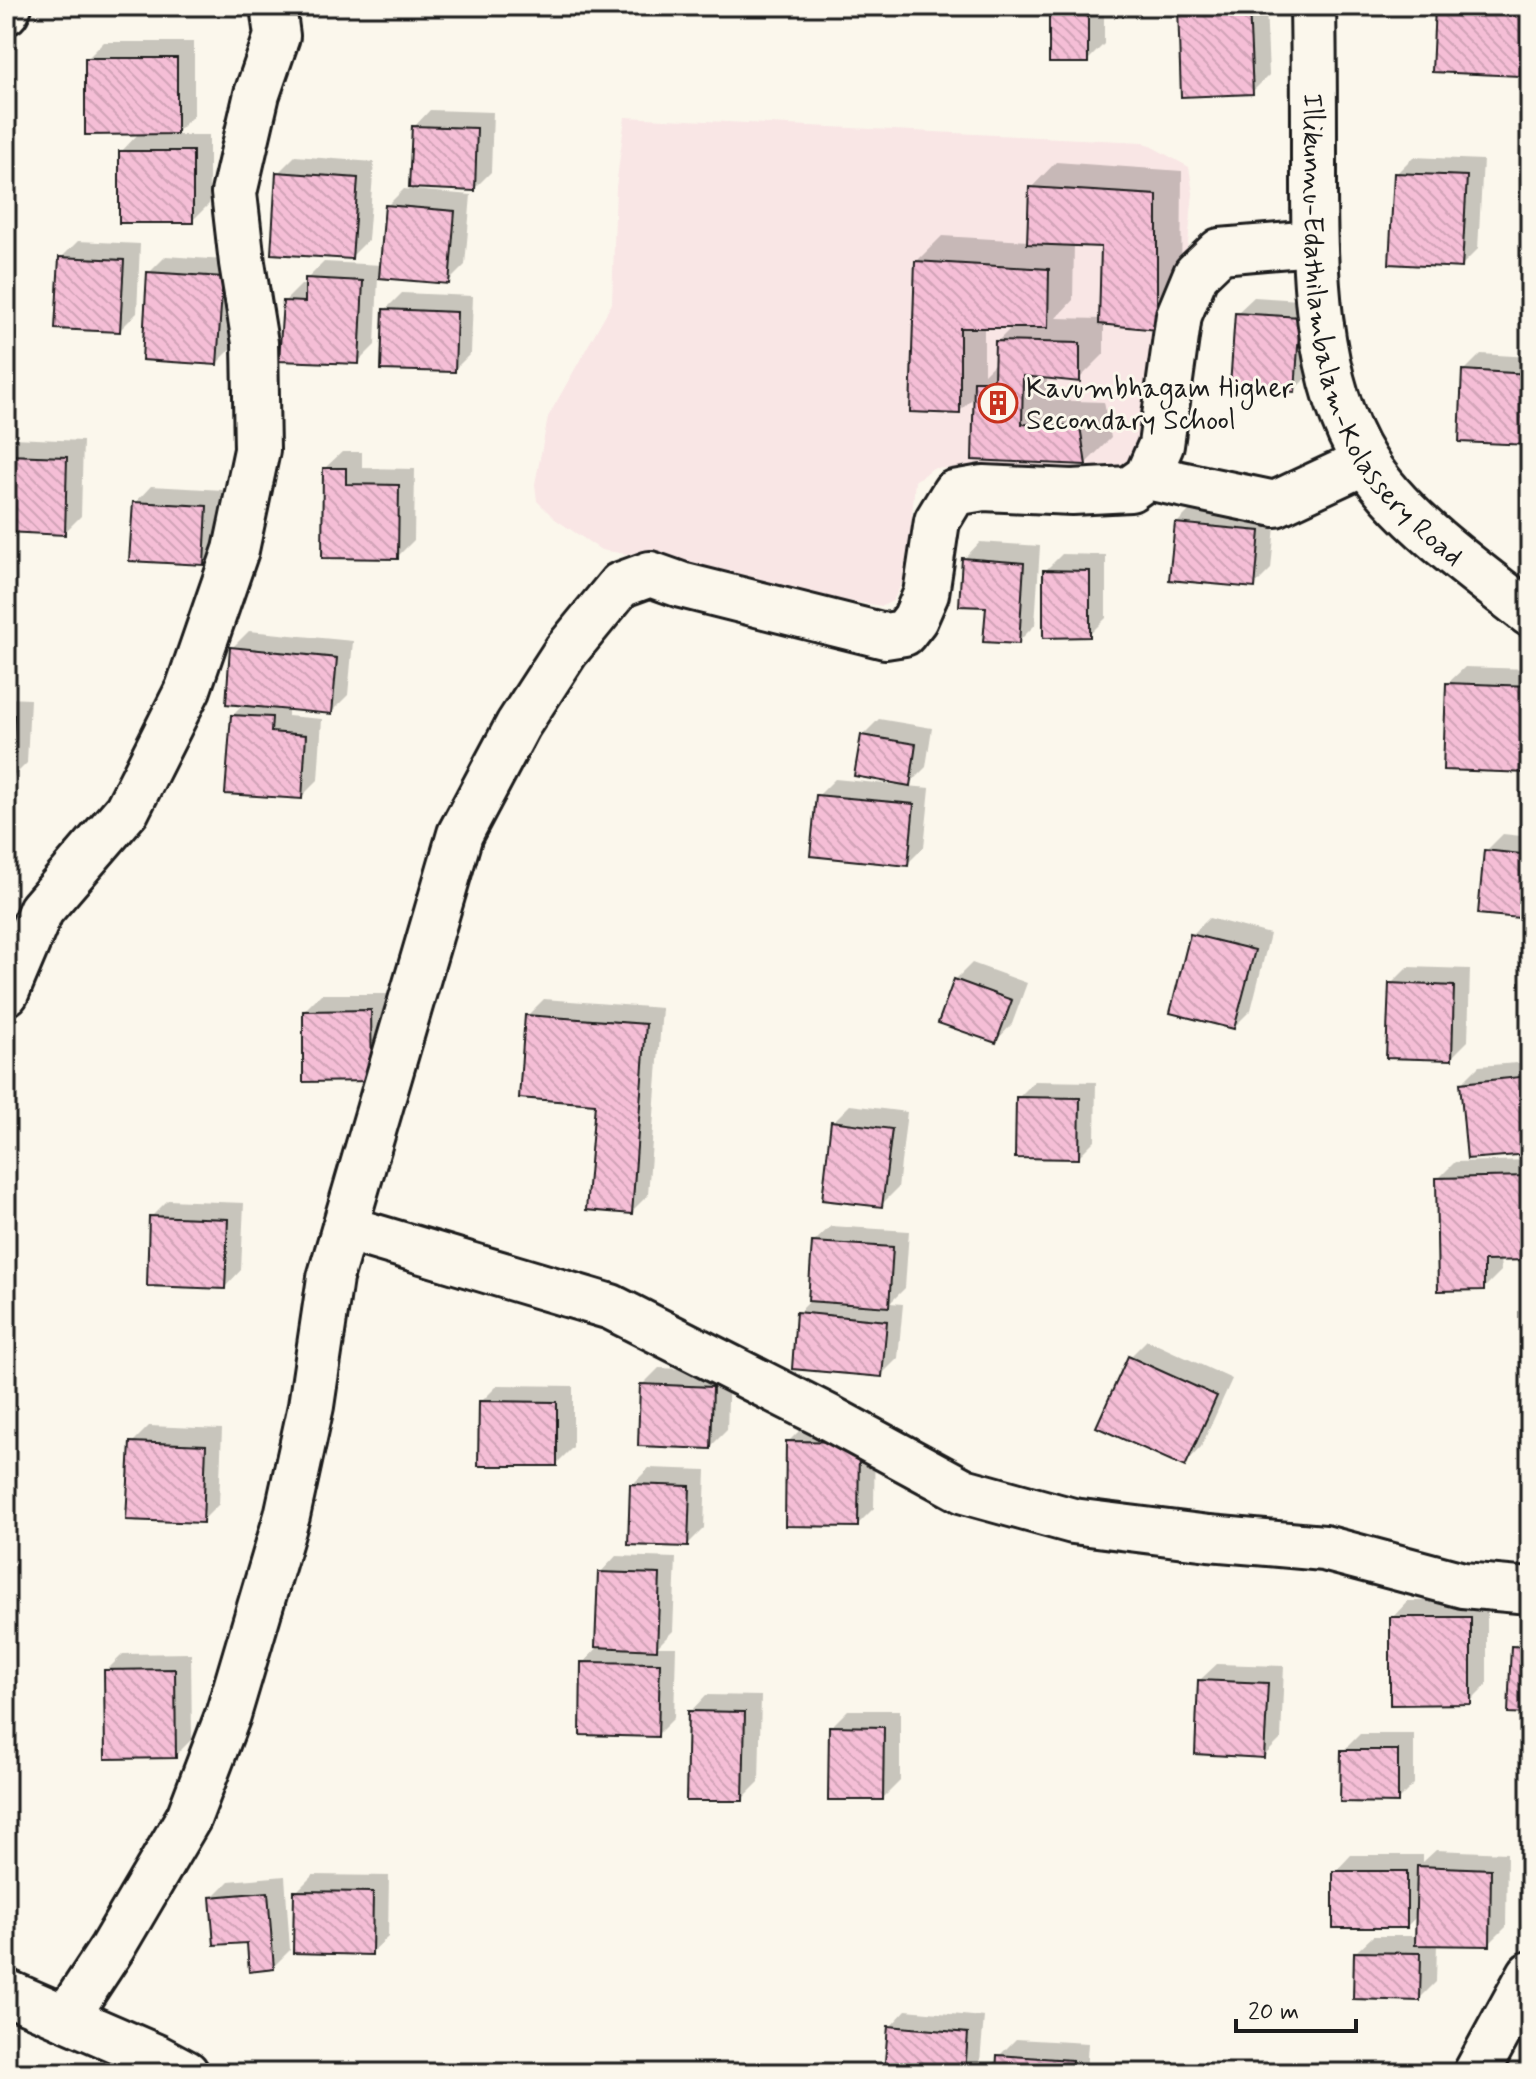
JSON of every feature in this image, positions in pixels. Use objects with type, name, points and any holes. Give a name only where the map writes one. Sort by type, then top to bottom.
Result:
[{"type":"street","points":[[6,12],[9,6]]},
{"type":"street","points":[[6,993],[41,910],[127,810],[188,689],[236,550],[257,450],[255,343],[234,193],[257,94],[277,36],[273,6]]},
{"type":"street","name":"Illikunnu-Edathilambalam-Kolassery Road","points":[[1313,6],[1313,243],[1326,353],[1339,407],[1365,462],[1405,510],[1530,614]]},
{"type":"street","points":[[66,2018],[112,1948],[189,1817],[228,1715],[287,1516],[311,1406],[330,1278],[460,834],[518,725],[566,651],[620,585],[650,574],[681,585],[885,636],[904,633],[915,619],[926,594],[937,521],[954,493],[983,488],[1072,492],[1130,489],[1147,477],[1161,445],[1179,315],[1196,274],[1220,251],[1313,243]]},
{"type":"street","points":[[1147,477],[1275,504],[1365,462]]},
{"type":"street","points":[[345,1228],[611,1307],[826,1416],[964,1491],[1073,1521],[1324,1548],[1463,1585],[1530,1591]]},
{"type":"street","points":[[1476,2073],[1530,1976]]},
{"type":"street","points":[[6,1992],[186,2073]]},
{"type":"shaded area","points":[[625,117],[1143,142],[1189,167],[1193,193],[1188,244],[1144,433],[1125,473],[1103,475],[933,468],[915,481],[902,583],[893,601],[882,606],[827,598],[657,559],[601,550],[555,519],[537,501],[535,484],[548,417],[612,303],[616,187]]},
{"type":"building","points":[[1178,6],[1249,6],[1253,94],[1181,97]]},
{"type":"building","points":[[1435,6],[1523,6],[1520,76],[1432,72]]},
{"type":"building","points":[[1049,12],[1088,12],[1088,63],[1049,63]]},
{"type":"building","points":[[85,58],[177,58],[177,134],[85,135]]},
{"type":"building","points":[[412,126],[477,128],[475,191],[409,188]]},
{"type":"building","points":[[119,151],[193,151],[193,223],[119,223]]},
{"type":"building","points":[[276,172],[358,178],[352,259],[271,254]]},
{"type":"building","points":[[1394,173],[1467,176],[1462,268],[1389,264]]},
{"type":"building","points":[[1029,187],[1157,195],[1157,330],[1099,324],[1101,247],[1027,244]]},
{"type":"building","points":[[385,205],[455,211],[449,284],[379,278]]},
{"type":"building","points":[[59,257],[124,260],[120,332],[55,329]]},
{"type":"building","points":[[915,261],[1049,269],[1048,328],[960,328],[960,414],[910,412]]},
{"type":"building","points":[[147,272],[223,277],[217,365],[142,360]]},
{"type":"building","points":[[305,278],[363,281],[359,364],[279,361],[283,301],[305,302]]},
{"type":"building","points":[[383,309],[457,312],[455,372],[381,370]]},
{"type":"building","points":[[1235,313],[1300,317],[1295,392],[1230,387]]},
{"type":"building","name":"Kavumbhagam Higher Secondary School","points":[[995,341],[1080,343],[1080,382],[1023,376],[1022,424],[1080,426],[1086,465],[972,460],[974,381],[994,381]]},
{"type":"building","points":[[1462,370],[1530,374],[1530,445],[1459,442]]},
{"type":"building","points":[[6,455],[67,457],[65,535],[6,532]]},
{"type":"building","points":[[323,468],[346,468],[346,484],[399,485],[398,559],[322,558]]},
{"type":"building","points":[[133,502],[207,506],[204,565],[129,561]]},
{"type":"building","points":[[1175,523],[1260,531],[1255,588],[1169,580]]},
{"type":"building","points":[[962,558],[1024,563],[1019,644],[983,642],[986,607],[959,606]]},
{"type":"building","points":[[1043,570],[1090,571],[1090,637],[1043,638]]},
{"type":"building","points":[[230,647],[337,658],[332,714],[226,704]]},
{"type":"building","points":[[1446,683],[1530,686],[1530,773],[1443,770]]},
{"type":"building","points":[[6,715],[14,715],[11,782],[6,782]]},
{"type":"building","points":[[231,715],[272,717],[271,732],[306,735],[302,799],[225,794]]},
{"type":"building","points":[[861,735],[916,744],[910,786],[854,776]]},
{"type":"building","points":[[816,795],[914,804],[908,866],[810,856]]},
{"type":"building","points":[[1484,850],[1530,855],[1530,919],[1478,914]]},
{"type":"building","points":[[1190,934],[1255,950],[1234,1029],[1170,1013]]},
{"type":"building","points":[[954,979],[1012,1000],[996,1043],[938,1023]]},
{"type":"building","points":[[1389,983],[1454,986],[1452,1060],[1386,1058]]},
{"type":"building","points":[[371,1010],[372,1081],[303,1082],[303,1011]]},
{"type":"building","points":[[525,1015],[646,1024],[632,1214],[586,1210],[595,1104],[519,1098]]},
{"type":"building","points":[[1530,1076],[1530,1154],[1467,1159],[1460,1083]]},
{"type":"building","points":[[1016,1097],[1080,1098],[1079,1159],[1015,1158]]},
{"type":"building","points":[[831,1121],[892,1129],[882,1207],[822,1200]]},
{"type":"building","points":[[1530,1176],[1530,1260],[1484,1261],[1484,1290],[1438,1291],[1436,1178]]},
{"type":"building","points":[[149,1216],[228,1219],[225,1289],[147,1286]]},
{"type":"building","points":[[812,1242],[893,1247],[889,1307],[808,1301]]},
{"type":"building","points":[[796,1312],[887,1321],[882,1377],[792,1369]]},
{"type":"building","points":[[1128,1356],[1217,1396],[1185,1467],[1096,1427]]},
{"type":"building","points":[[640,1384],[713,1387],[711,1449],[638,1446]]},
{"type":"building","points":[[479,1401],[557,1402],[557,1466],[478,1466]]},
{"type":"building","points":[[786,1441],[859,1442],[858,1527],[785,1526]]},
{"type":"building","points":[[130,1442],[206,1445],[203,1523],[126,1520]]},
{"type":"building","points":[[630,1484],[690,1486],[688,1547],[628,1545]]},
{"type":"building","points":[[598,1572],[660,1574],[657,1650],[595,1647]]},
{"type":"building","points":[[1390,1617],[1471,1617],[1471,1704],[1390,1705]]},
{"type":"building","points":[[1511,1646],[1530,1647],[1530,1714],[1508,1713]]},
{"type":"building","points":[[581,1662],[660,1663],[658,1737],[580,1735]]},
{"type":"building","points":[[175,1669],[176,1758],[105,1759],[104,1670]]},
{"type":"building","points":[[1198,1680],[1268,1683],[1264,1758],[1195,1754]]},
{"type":"building","points":[[688,1711],[745,1712],[743,1801],[686,1801]]},
{"type":"building","points":[[829,1726],[884,1727],[883,1800],[828,1800]]},
{"type":"building","points":[[1341,1750],[1398,1750],[1398,1803],[1340,1802]]},
{"type":"building","points":[[1417,1866],[1491,1869],[1490,1946],[1415,1945]]},
{"type":"building","points":[[1333,1871],[1407,1871],[1407,1928],[1333,1928]]},
{"type":"building","points":[[294,1891],[373,1892],[372,1955],[293,1953]]},
{"type":"building","points":[[268,1892],[274,1969],[249,1972],[247,1943],[214,1945],[210,1897]]},
{"type":"building","points":[[1354,1952],[1421,1953],[1420,2001],[1353,1999]]},
{"type":"building","points":[[888,2026],[968,2033],[965,2073],[884,2073]]},
{"type":"building","points":[[997,2055],[1072,2060],[1071,2073],[996,2073]]},
{"type":"place","name":"Kavumbhagam Higher Secondary School","points":[[998,403]]}]
